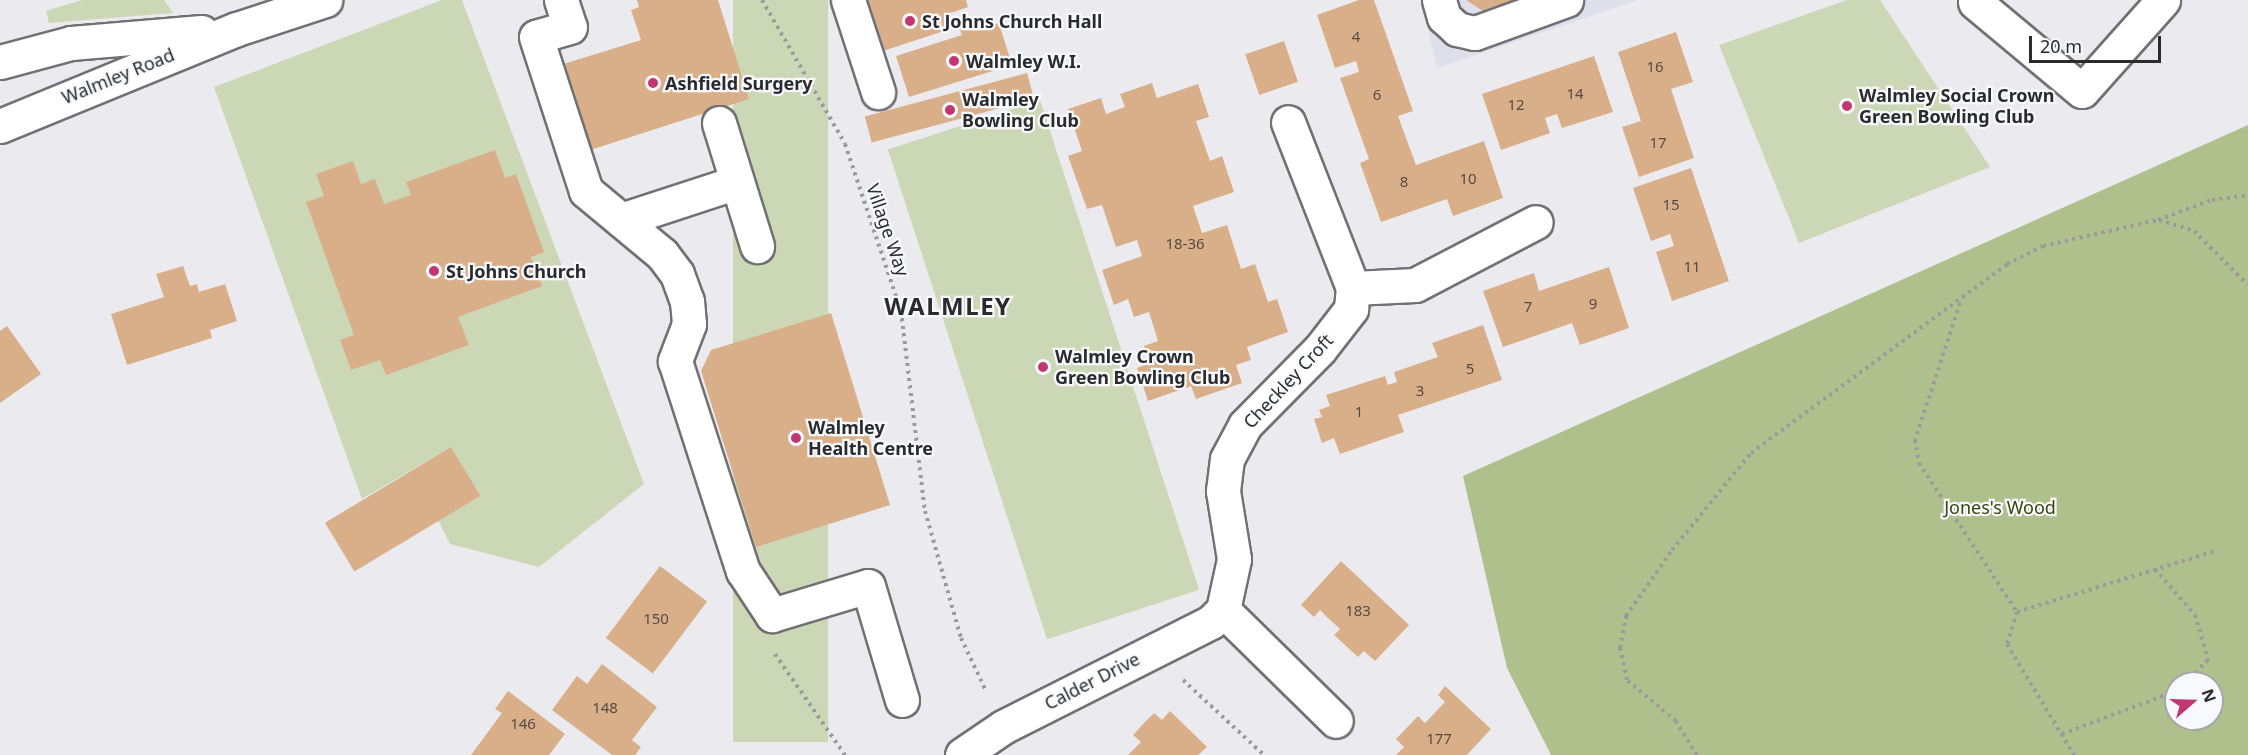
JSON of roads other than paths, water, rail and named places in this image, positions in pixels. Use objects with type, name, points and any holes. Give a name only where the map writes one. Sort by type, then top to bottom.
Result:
[{"type":"street","name":"Walmley Road","points":[[0,126],[237,29],[325,0]]},
{"type":"street","points":[[561,0],[570,27],[536,37],[586,191],[662,254],[677,274],[687,301],[689,324],[675,361],[744,571],[772,615],[868,586],[902,700]]},
{"type":"street","points":[[848,0],[878,92]]},
{"type":"street","points":[[1439,0],[1444,17],[1458,29],[1475,33],[1566,0]]},
{"type":"street","points":[[1975,2],[2082,91],[2163,0]]},
{"type":"street","name":"Walmley Road","points":[[0,63],[71,44],[237,29]]},
{"type":"street","points":[[1288,122],[1328,233],[1353,288],[1415,285],[1536,222]]},
{"type":"street","points":[[719,123],[757,246]]},
{"type":"street","points":[[621,220],[737,183]]},
{"type":"street","name":"Checkley Croft","points":[[1224,610],[1234,559],[1223,491],[1227,459],[1245,425],[1320,349],[1351,309],[1353,288]]},
{"type":"street","points":[[1224,610],[1336,720]]},
{"type":"street","name":"Calder Drive","points":[[962,755],[1003,727],[1211,622],[1224,610]]},
{"type":"place","name":"St Johns Church Hall","points":[[910,21]]},
{"type":"place","name":"Walmley W.I.","points":[[954,61]]},
{"type":"place","name":"Ashfield Surgery","points":[[653,83]]},
{"type":"place","name":"Walmley Social Crown Green Bowling Club","points":[[1847,106]]},
{"type":"place","name":"Walmley Bowling Club","points":[[950,110]]},
{"type":"place","name":"St Johns Church","points":[[434,271]]},
{"type":"place","name":"Walmley Crown Green Bowling Club","points":[[1043,367]]},
{"type":"place","name":"Walmley Health Centre","points":[[796,438]]},
{"type":"district","name":"WALMLEY","points":[[948,306]]},
{"type":"park label","name":"Jones's Wood","points":[[2000,507]]}]
